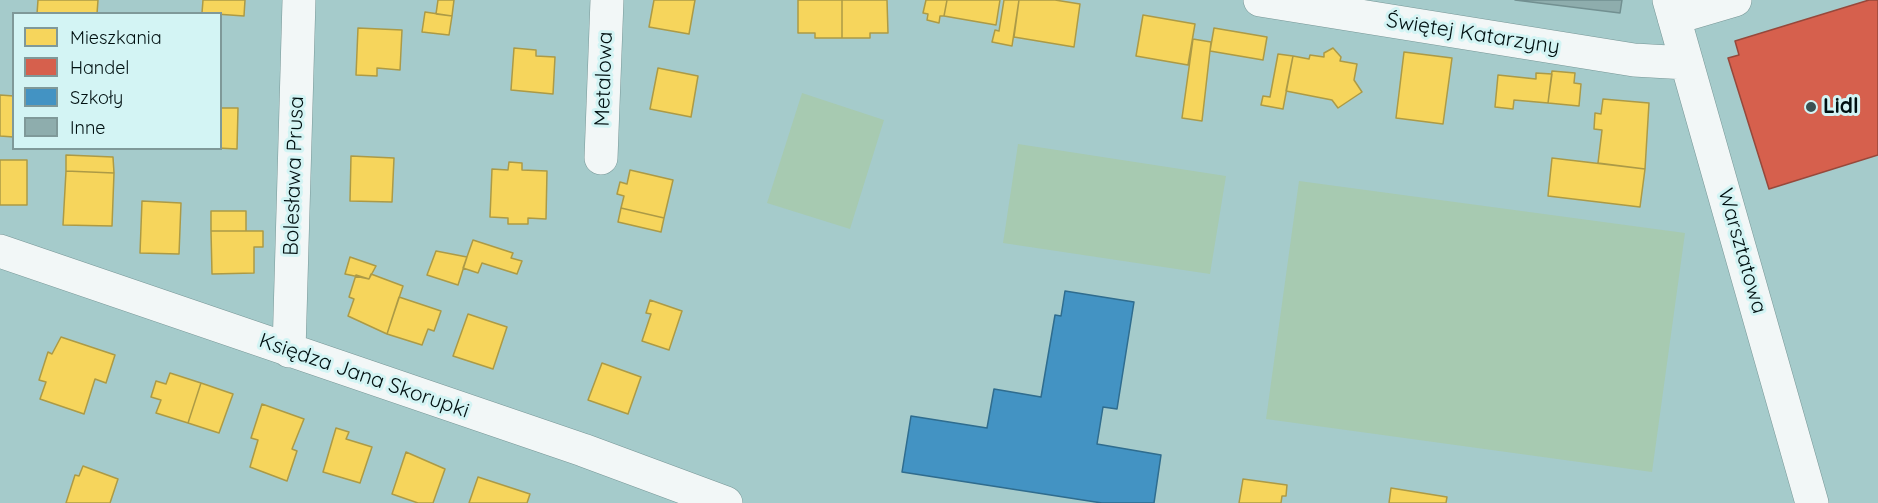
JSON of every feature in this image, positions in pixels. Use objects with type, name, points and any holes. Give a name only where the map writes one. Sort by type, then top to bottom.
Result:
[{"type":"street","name":"Bolesława Prusa","points":[[289,351],[299,0]]},
{"type":"street","name":"Metalowa","points":[[601,158],[607,0]]},
{"type":"street","name":"Świętej Katarzyny","points":[[1260,0],[1634,60],[1687,63]]},
{"type":"street","points":[[1672,9],[1735,0]]},
{"type":"street","name":"Warsztatowa","points":[[1672,9],[1812,503]]},
{"type":"street","name":"Księdza Jana Skorupki","points":[[0,251],[583,450],[726,503]]},
{"type":"green space","points":[[802,93],[884,120],[850,229],[767,203]]},
{"type":"green space","points":[[1018,144],[1226,176],[1210,274],[1003,243]]},
{"type":"green space","points":[[1299,181],[1685,233],[1652,472],[1266,419]]},
{"type":"building: Mieszkania","points":[[38,0],[98,0],[97,12],[37,12]]},
{"type":"building: Mieszkania","points":[[203,0],[245,0],[244,16],[222,14],[222,12],[202,12]]},
{"type":"building: Mieszkania","points":[[438,0],[454,0],[452,16],[436,14]]},
{"type":"building: Mieszkania","points":[[654,0],[695,0],[689,34],[649,27]]},
{"type":"building: Mieszkania","points":[[798,0],[842,0],[842,38],[815,38],[815,33],[798,33]]},
{"type":"building: Mieszkania","points":[[842,0],[887,0],[888,33],[870,33],[870,38],[842,38]]},
{"type":"building: Mieszkania","points":[[926,0],[947,0],[944,16],[940,16],[939,23],[927,20],[928,14],[923,13]]},
{"type":"building: Mieszkania","points":[[947,0],[1000,0],[996,25],[944,16]]},
{"type":"building: Mieszkania","points":[[1004,0],[1019,0],[1012,46],[992,42],[995,30],[999,31]]},
{"type":"building: Mieszkania","points":[[1019,0],[1055,0],[1080,4],[1074,47],[1014,37]]},
{"type":"building: Mieszkania","points":[[425,12],[452,16],[449,35],[422,32]]},
{"type":"building: Mieszkania","points":[[1143,15],[1195,24],[1188,65],[1136,56]]},
{"type":"building: Mieszkania","points":[[358,28],[402,30],[400,70],[377,68],[377,76],[356,75]]},
{"type":"building: Mieszkania","points":[[1214,28],[1267,37],[1263,60],[1210,51]]},
{"type":"building: Mieszkania","points":[[1193,39],[1211,42],[1202,121],[1182,118]]},
{"type":"building: Mieszkania","points":[[514,48],[536,50],[536,56],[555,57],[553,94],[511,90]]},
{"type":"building: Mieszkania","points":[[1333,48],[1341,57],[1340,61],[1357,64],[1354,80],[1362,92],[1338,108],[1332,100],[1286,91],[1293,56],[1309,59],[1310,55],[1324,57],[1324,53]]},
{"type":"building: Mieszkania","points":[[1404,52],[1452,58],[1443,124],[1396,118]]},
{"type":"building: Mieszkania","points":[[1278,54],[1293,56],[1283,109],[1261,105],[1263,96],[1270,97]]},
{"type":"building: Mieszkania","points":[[658,68],[698,76],[691,117],[650,109]]},
{"type":"building: Mieszkania","points":[[1552,71],[1575,73],[1574,83],[1581,84],[1579,106],[1548,103]]},
{"type":"building: Mieszkania","points":[[1536,73],[1552,74],[1548,103],[1514,100],[1513,109],[1495,107],[1498,75],[1536,79]]},
{"type":"building: Mieszkania","points":[[0,95],[12,96],[12,137],[0,136]]},
{"type":"building: Mieszkania","points":[[1603,99],[1649,103],[1645,169],[1598,163],[1602,130],[1594,129],[1595,113],[1601,114]]},
{"type":"building: Mieszkania","points":[[222,108],[238,108],[237,149],[222,148]]},
{"type":"building: Mieszkania","points":[[66,155],[113,157],[114,173],[66,171]]},
{"type":"building: Mieszkania","points":[[351,156],[394,158],[392,202],[350,201]]},
{"type":"building: Mieszkania","points":[[1552,158],[1645,169],[1640,207],[1548,196]]},
{"type":"building: Mieszkania","points":[[0,160],[27,160],[27,205],[0,205]]},
{"type":"building: Mieszkania","points":[[509,162],[522,163],[522,170],[547,171],[546,219],[528,218],[528,224],[508,224],[508,218],[490,217],[492,169],[508,170]]},
{"type":"building: Mieszkania","points":[[630,170],[673,180],[664,218],[621,208],[624,196],[617,194],[620,182],[627,184]]},
{"type":"building: Mieszkania","points":[[66,171],[114,173],[112,226],[63,225]]},
{"type":"building: Mieszkania","points":[[142,201],[181,203],[179,254],[140,253]]},
{"type":"building: Mieszkania","points":[[621,208],[664,218],[661,232],[618,222]]},
{"type":"building: Mieszkania","points":[[211,211],[246,211],[246,231],[211,231]]},
{"type":"building: Mieszkania","points":[[211,231],[263,231],[263,247],[254,247],[254,273],[212,274]]},
{"type":"building: Mieszkania","points":[[473,240],[513,253],[511,258],[522,261],[517,274],[482,263],[478,273],[463,268]]},
{"type":"building: Mieszkania","points":[[436,251],[467,257],[458,285],[427,275]]},
{"type":"building: Mieszkania","points":[[350,257],[376,266],[369,279],[345,274]]},
{"type":"building: Mieszkania","points":[[371,274],[403,286],[387,334],[348,316],[354,299],[349,297],[356,275],[369,279]]},
{"type":"building: Mieszkania","points":[[399,297],[441,311],[434,331],[428,329],[422,345],[387,334]]},
{"type":"building: Mieszkania","points":[[650,300],[682,311],[669,350],[642,341],[651,314],[646,313]]},
{"type":"building: Mieszkania","points":[[468,314],[507,327],[493,369],[453,356]]},
{"type":"building: Mieszkania","points":[[61,337],[115,355],[106,383],[95,379],[84,414],[40,399],[46,382],[39,380],[48,352],[52,354]]},
{"type":"building: Mieszkania","points":[[602,363],[641,377],[628,414],[588,400]]},
{"type":"building: Mieszkania","points":[[170,373],[201,383],[188,423],[156,413],[161,400],[151,397],[156,381],[166,384]]},
{"type":"building: Mieszkania","points":[[201,383],[233,394],[219,433],[188,423]]},
{"type":"building: Mieszkania","points":[[262,404],[304,419],[292,449],[297,451],[287,481],[250,467],[258,440],[251,438]]},
{"type":"building: Mieszkania","points":[[336,428],[349,432],[346,439],[372,447],[360,483],[323,472]]},
{"type":"building: Mieszkania","points":[[406,452],[445,469],[433,503],[418,503],[392,494]]},
{"type":"building: Mieszkania","points":[[83,466],[118,479],[110,503],[66,503],[75,475],[79,476]]},
{"type":"building: Mieszkania","points":[[478,477],[530,494],[527,503],[469,503]]},
{"type":"building: Mieszkania","points":[[1243,479],[1287,485],[1286,496],[1282,496],[1281,503],[1239,503]]},
{"type":"building: Mieszkania","points":[[1391,488],[1447,497],[1446,503],[1389,503]]},
{"type":"building: Handel","name":"Lidl","points":[[1869,0],[1878,0],[1878,155],[1769,189],[1728,58],[1739,55],[1735,41]]},
{"type":"building: Szkoły","points":[[1065,291],[1134,302],[1117,409],[1103,407],[1097,444],[1161,455],[1154,503],[1102,503],[902,472],[911,416],[987,428],[994,389],[1041,397],[1055,315],[1061,316]]},
{"type":"building: Inne","points":[[1515,0],[1622,0],[1620,13]]},
{"type":"place","name":"Lidl","points":[[1811,107]]}]
